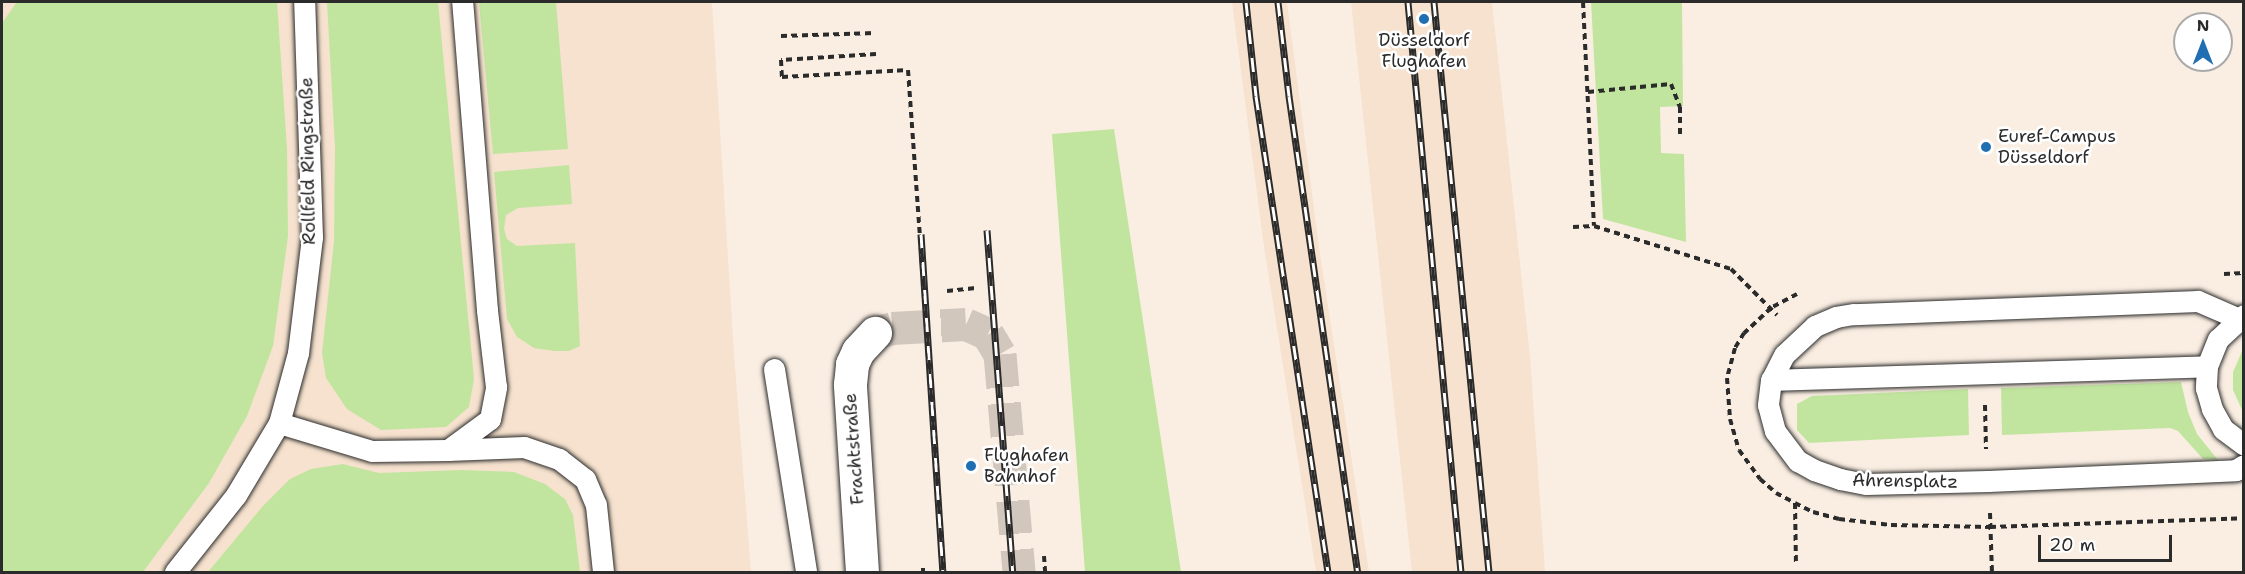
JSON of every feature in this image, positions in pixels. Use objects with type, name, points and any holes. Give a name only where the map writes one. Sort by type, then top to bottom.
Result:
[{"type":"street","name":"Frachtstraße","points":[[862,573],[850,384],[852,364],[858,351],[875,333]]},
{"type":"lane","name":"Rollfeld Ringstraße","points":[[175,573],[236,495],[279,423],[298,353],[312,237],[304,2]]},
{"type":"lane","points":[[448,450],[490,419],[496,387],[487,310],[462,2]]},
{"type":"lane","name":"Ahrensplatz","points":[[2240,316],[2198,301],[1853,314],[1836,317],[1815,326],[1784,355],[1771,380],[1768,405],[1775,431],[1798,461],[1814,470],[1840,479],[1866,484],[1988,482],[2236,470],[2244,465]]},
{"type":"lane","points":[[2240,316],[2217,339],[2207,366],[2206,388],[2212,409],[2223,429],[2244,445]]},
{"type":"lane","points":[[1771,380],[2207,366]]},
{"type":"lane","points":[[774,369],[806,573]]},
{"type":"lane","points":[[279,423],[372,451],[524,447],[559,459],[585,479],[596,505],[603,573]]},
{"type":"path","points":[[1583,2],[1594,226]]},
{"type":"path","points":[[781,36],[874,33]]},
{"type":"path","points":[[876,54],[781,60],[782,77],[908,70],[944,573]]},
{"type":"path","points":[[1588,92],[1671,84],[1680,107],[1680,138]]},
{"type":"path","points":[[1573,227],[1594,226],[1731,269],[1771,308]]},
{"type":"path","points":[[947,291],[976,288]]},
{"type":"path","points":[[1983,373],[1992,573]]},
{"type":"path","points":[[1795,503],[1796,565]]},
{"type":"path","points":[[1044,556],[1045,573]]},
{"type":"shaded area","points":[[2,2],[712,2],[734,355],[751,572],[2,572]]},
{"type":"shaded area","points":[[1232,2],[1287,2],[1319,247],[1369,572],[1316,572],[1264,247]]},
{"type":"shaded area","points":[[1351,2],[1492,2],[1530,357],[1545,572],[1412,572]]},
{"type":"green space","points":[[17,2],[277,2],[287,149],[288,236],[273,346],[247,416],[209,483],[143,572],[2,572],[2,23]]},
{"type":"green space","points":[[327,2],[438,2],[474,379],[469,407],[446,427],[381,430],[347,409],[326,378],[322,353],[334,241],[335,147]]},
{"type":"green space","points":[[479,2],[556,2],[568,149],[493,154]]},
{"type":"green space","points":[[1591,2],[1682,2],[1683,106],[1660,107],[1661,153],[1684,154],[1686,242],[1603,219]]},
{"type":"green space","points":[[1114,129],[1181,572],[1085,572],[1052,134]]},
{"type":"green space","points":[[569,165],[572,204],[518,208],[506,215],[504,229],[507,239],[517,246],[575,243],[580,346],[569,351],[554,351],[534,348],[517,337],[507,319],[494,172]]},
{"type":"green space","points":[[2243,349],[2243,412],[2233,390],[2233,372]]},
{"type":"green space","points":[[2181,382],[2188,412],[2197,434],[2218,460],[2203,459],[2178,431],[2170,428],[2002,435],[2001,388]]},
{"type":"green space","points":[[1968,389],[1969,435],[1809,443],[1797,430],[1797,404],[1812,396]]},
{"type":"green space","points":[[343,464],[379,473],[461,470],[514,472],[545,484],[565,499],[573,515],[580,572],[208,572],[262,507],[290,479],[311,469]]},
{"type":"tunnel","points":[[875,333],[892,328],[966,324],[988,334],[1000,354],[1019,572]]},
{"type":"railway","points":[[1246,2],[1256,96],[1328,572]]},
{"type":"railway","points":[[1278,2],[1289,96],[1358,572]]},
{"type":"railway","points":[[1408,2],[1461,572]]},
{"type":"railway","points":[[1434,2],[1489,572]]},
{"type":"railway","points":[[987,230],[1013,572]]},
{"type":"railway","points":[[921,234],[943,572]]},
{"type":"place","name":"Düsseldorf Flughafen","points":[[1424,19]]},
{"type":"place","name":"Euref-Campus Düsseldorf","points":[[1986,147]]},
{"type":"place","name":"Flughafen Bahnhof","points":[[971,466]]}]
